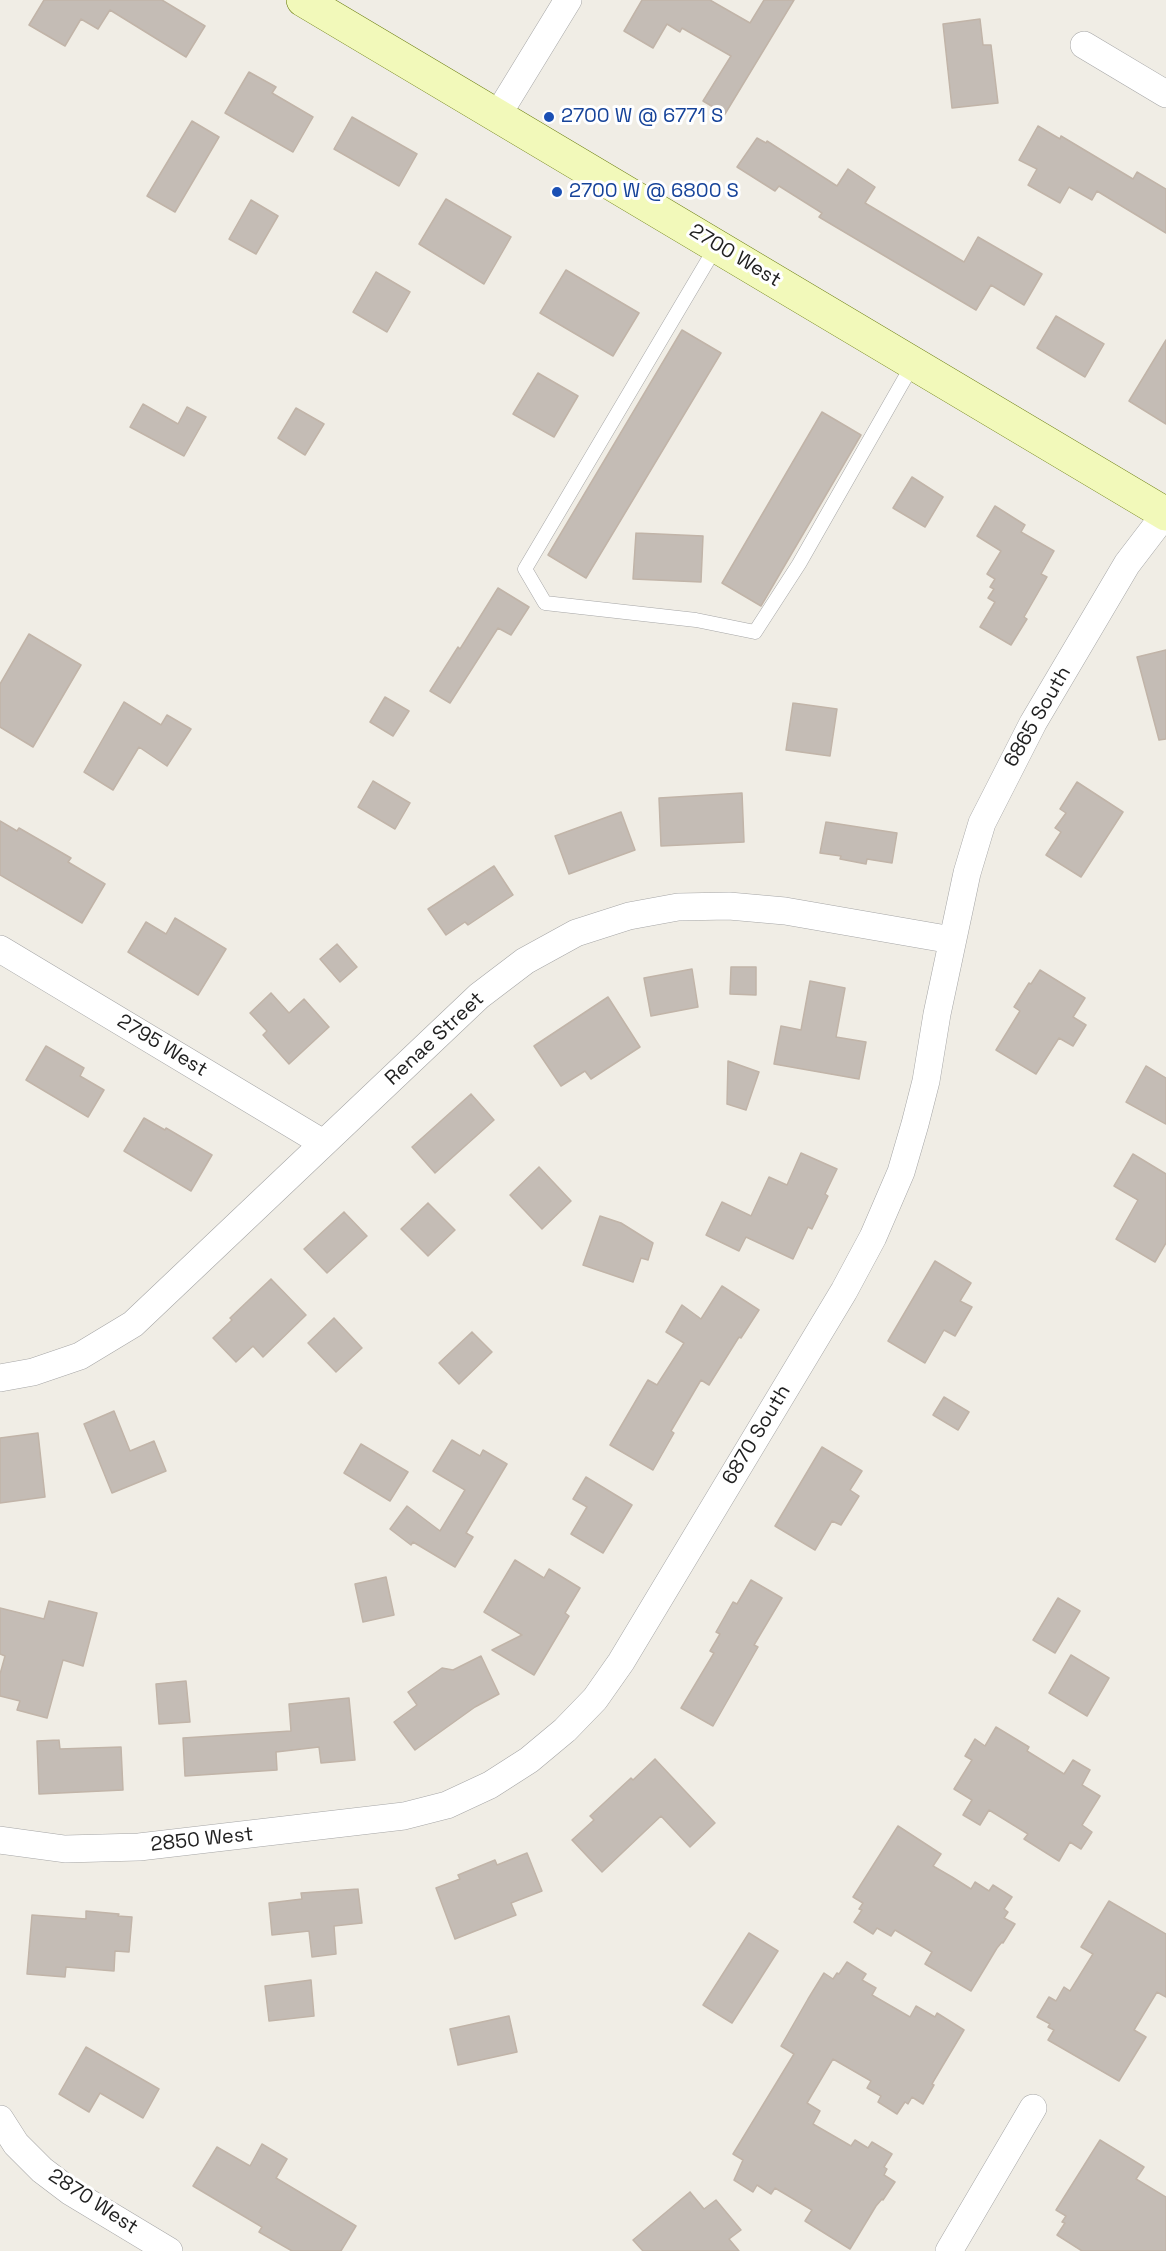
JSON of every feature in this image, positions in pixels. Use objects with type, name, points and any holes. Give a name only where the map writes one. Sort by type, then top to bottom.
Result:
[{"type":"main road","name":"2700 West","points":[[303,0],[1166,513]]},
{"type":"street","points":[[497,116],[568,0]]},
{"type":"street","points":[[1084,45],[1166,94]]},
{"type":"street","name":"6865 South","points":[[952,940],[967,873],[979,833],[1006,772],[1127,564],[1166,513]]},
{"type":"street","name":"Renae Street","points":[[0,1378],[33,1372],[80,1356],[133,1324],[479,996],[525,961],[576,933],[629,916],[678,907],[729,906],[785,911],[952,940]]},
{"type":"street","name":"6870 South","points":[[404,1816],[447,1805],[490,1785],[529,1760],[565,1730],[595,1699],[621,1662],[844,1291],[873,1237],[901,1172],[915,1124],[926,1081],[952,940]]},
{"type":"street","name":"2795 West","points":[[0,949],[323,1143]]},
{"type":"street","name":"2850 West","points":[[0,1840],[65,1849],[139,1847],[404,1816]]},
{"type":"street","points":[[948,2251],[1033,2108]]},
{"type":"street","name":"2870 West","points":[[0,2119],[16,2144],[42,2170],[71,2192],[169,2251]]},
{"type":"lane","points":[[717,245],[525,569],[545,603],[696,620],[755,632],[805,553],[913,363]]},
{"type":"building","points":[[44,0],[162,0],[205,26],[186,57],[110,10],[98,29],[81,19],[65,46],[29,25]]},
{"type":"building","points":[[642,0],[710,0],[750,23],[764,0],[794,0],[725,114],[703,101],[731,56],[682,28],[680,32],[667,24],[653,48],[624,31]]},
{"type":"building","points":[[980,19],[983,45],[991,45],[998,103],[952,108],[943,24]]},
{"type":"building","points":[[249,72],[276,87],[272,93],[313,117],[293,152],[225,113]]},
{"type":"building","points":[[352,117],[417,154],[399,186],[334,149]]},
{"type":"building","points":[[192,121],[219,137],[175,212],[147,196]]},
{"type":"building","points":[[1038,126],[1060,139],[1061,136],[1133,179],[1137,172],[1166,189],[1166,233],[1097,191],[1092,200],[1069,187],[1060,203],[1028,185],[1037,169],[1019,160]]},
{"type":"building","points":[[757,138],[766,143],[767,141],[837,186],[848,169],[875,187],[865,203],[964,262],[978,237],[1042,274],[1024,305],[991,285],[976,310],[819,217],[822,213],[779,186],[775,191],[737,167]]},
{"type":"building","points":[[446,199],[511,237],[484,284],[419,244]]},
{"type":"building","points":[[251,200],[278,216],[256,254],[229,239]]},
{"type":"building","points":[[566,270],[639,313],[613,356],[540,313]]},
{"type":"building","points":[[376,272],[410,292],[387,332],[353,312]]},
{"type":"building","points":[[1056,316],[1104,344],[1085,377],[1037,348]]},
{"type":"building","points":[[682,330],[721,353],[586,578],[548,555]]},
{"type":"building","points":[[1166,340],[1166,424],[1129,401]]},
{"type":"building","points":[[538,373],[578,396],[554,437],[513,414]]},
{"type":"building","points":[[143,404],[178,424],[187,407],[206,417],[184,456],[130,427]]},
{"type":"building","points":[[296,408],[324,424],[305,455],[278,438]]},
{"type":"building","points":[[822,412],[861,435],[761,606],[722,583]]},
{"type":"building","points":[[912,477],[943,497],[925,527],[893,508]]},
{"type":"building","points":[[995,506],[1025,525],[1021,532],[1054,551],[1041,574],[1047,577],[1024,617],[1027,619],[1011,645],[980,627],[995,602],[988,598],[994,589],[990,587],[995,579],[987,574],[1001,551],[977,536]]},
{"type":"building","points":[[636,533],[703,536],[701,582],[633,579]]},
{"type":"building","points":[[498,588],[529,607],[511,635],[498,628],[450,703],[430,691],[458,647],[460,649]]},
{"type":"building","points":[[29,634],[81,665],[33,747],[0,727],[0,684]]},
{"type":"building","points":[[1166,650],[1166,739],[1159,740],[1137,657]]},
{"type":"building","points":[[385,697],[409,711],[393,736],[370,722]]},
{"type":"building","points":[[124,702],[161,725],[167,715],[191,729],[167,766],[139,747],[113,790],[84,772]]},
{"type":"building","points":[[793,703],[837,709],[830,756],[786,750]]},
{"type":"building","points":[[373,781],[410,803],[395,829],[358,807]]},
{"type":"building","points":[[1077,782],[1123,812],[1081,877],[1046,855],[1061,832],[1055,828],[1066,813],[1060,809]]},
{"type":"building","points":[[742,793],[744,842],[661,846],[659,798]]},
{"type":"building","points":[[621,812],[635,850],[569,874],[555,836]]},
{"type":"building","points":[[0,821],[17,831],[19,828],[71,858],[68,862],[105,884],[82,923],[0,875]]},
{"type":"building","points":[[826,822],[897,833],[892,863],[867,859],[866,864],[840,859],[841,856],[820,853]]},
{"type":"building","points":[[494,866],[513,895],[468,925],[465,922],[446,935],[428,909]]},
{"type":"building","points":[[175,918],[226,949],[198,995],[128,952],[146,922],[166,934]]},
{"type":"building","points":[[337,944],[357,967],[340,982],[320,959]]},
{"type":"building","points":[[731,967],[756,967],[756,995],[730,994]]},
{"type":"building","points":[[692,969],[698,1007],[651,1016],[644,978]]},
{"type":"building","points":[[1040,970],[1085,998],[1073,1017],[1086,1025],[1073,1046],[1059,1038],[1036,1074],[996,1050],[1020,1011],[1014,1007]]},
{"type":"building","points":[[810,981],[845,988],[836,1037],[866,1042],[859,1079],[774,1064],[781,1026],[801,1030]]},
{"type":"building","points":[[271,993],[289,1013],[304,999],[329,1027],[289,1064],[263,1035],[267,1031],[250,1013]]},
{"type":"building","points":[[608,997],[640,1047],[591,1079],[585,1071],[561,1086],[534,1046]]},
{"type":"building","points":[[46,1046],[84,1068],[80,1076],[104,1090],[88,1117],[26,1080]]},
{"type":"building","points":[[728,1061],[759,1072],[746,1110],[727,1104]]},
{"type":"building","points":[[1146,1066],[1166,1078],[1166,1124],[1126,1102]]},
{"type":"building","points":[[471,1094],[494,1120],[435,1173],[412,1147]]},
{"type":"building","points":[[144,1118],[212,1155],[191,1191],[124,1151]]},
{"type":"building","points":[[801,1153],[837,1169],[825,1194],[828,1196],[812,1229],[808,1227],[793,1259],[746,1237],[739,1251],[706,1235],[722,1202],[751,1216],[769,1177],[787,1185]]},
{"type":"building","points":[[1133,1154],[1166,1174],[1166,1243],[1155,1262],[1116,1239],[1138,1200],[1114,1186]]},
{"type":"building","points":[[539,1167],[571,1201],[542,1229],[510,1195]]},
{"type":"building","points":[[428,1203],[455,1230],[428,1256],[401,1229]]},
{"type":"building","points":[[344,1212],[367,1236],[327,1273],[304,1249]]},
{"type":"building","points":[[600,1216],[621,1223],[653,1243],[648,1260],[641,1258],[633,1282],[583,1265]]},
{"type":"building","points":[[935,1261],[971,1283],[960,1301],[972,1307],[955,1336],[944,1330],[925,1363],[888,1341]]},
{"type":"building","points":[[271,1279],[306,1315],[263,1357],[253,1346],[236,1362],[213,1338],[232,1320],[230,1318]]},
{"type":"building","points":[[722,1286],[759,1310],[709,1385],[701,1380],[671,1431],[674,1433],[653,1470],[610,1445],[648,1380],[657,1385],[684,1343],[666,1332],[682,1305],[701,1319]]},
{"type":"building","points":[[334,1318],[362,1348],[336,1372],[308,1343]]},
{"type":"building","points":[[472,1332],[492,1352],[459,1384],[439,1363]]},
{"type":"building","points":[[944,1397],[969,1412],[958,1430],[933,1415]]},
{"type":"building","points":[[114,1411],[130,1451],[154,1441],[166,1471],[112,1493],[84,1424]]},
{"type":"building","points":[[38,1433],[45,1497],[0,1503],[0,1438]]},
{"type":"building","points":[[452,1440],[480,1456],[483,1450],[507,1464],[466,1533],[473,1537],[455,1567],[413,1542],[411,1545],[390,1529],[407,1506],[440,1531],[465,1490],[433,1471]]},
{"type":"building","points":[[361,1444],[408,1472],[390,1501],[344,1473]]},
{"type":"building","points":[[822,1447],[862,1471],[850,1490],[859,1496],[841,1525],[832,1521],[815,1550],[775,1526]]},
{"type":"building","points":[[586,1477],[632,1505],[603,1553],[571,1534],[587,1507],[573,1499]]},
{"type":"building","points":[[515,1560],[544,1578],[549,1569],[580,1588],[565,1613],[569,1616],[534,1675],[492,1650],[522,1635],[484,1612]]},
{"type":"building","points":[[386,1577],[394,1615],[363,1622],[355,1584]]},
{"type":"building","points":[[751,1580],[782,1598],[754,1645],[758,1647],[713,1726],[681,1708],[714,1653],[710,1651],[720,1634],[716,1632],[733,1602],[737,1604]]},
{"type":"building","points":[[1058,1598],[1080,1611],[1055,1653],[1033,1640]]},
{"type":"building","points":[[49,1601],[97,1613],[83,1666],[63,1660],[47,1718],[17,1710],[20,1701],[0,1696],[0,1674],[5,1656],[0,1654],[0,1608],[44,1619]]},
{"type":"building","points":[[1071,1655],[1109,1678],[1087,1716],[1049,1693]]},
{"type":"building","points":[[481,1656],[499,1694],[475,1707],[415,1750],[394,1722],[417,1705],[408,1692],[442,1668],[453,1670]]},
{"type":"building","points":[[186,1681],[190,1722],[159,1724],[156,1684]]},
{"type":"building","points":[[349,1698],[355,1760],[321,1763],[319,1747],[276,1752],[277,1770],[185,1776],[183,1738],[291,1731],[289,1704]]},
{"type":"building","points":[[996,1727],[1029,1747],[1027,1751],[1064,1774],[1073,1760],[1090,1770],[1082,1785],[1100,1796],[1082,1825],[1092,1832],[1081,1849],[1070,1842],[1059,1861],[1024,1839],[1028,1834],[989,1810],[980,1825],[963,1815],[972,1800],[954,1789],[972,1760],[965,1756],[975,1739],[985,1746]]},
{"type":"building","points":[[59,1740],[60,1749],[121,1747],[123,1790],[39,1794],[37,1741]]},
{"type":"building","points":[[655,1759],[715,1823],[690,1847],[661,1816],[602,1872],[572,1840],[594,1820],[590,1816]]},
{"type":"building","points":[[898,1826],[941,1854],[933,1866],[971,1889],[975,1882],[989,1891],[993,1885],[1012,1897],[1004,1909],[1008,1912],[1004,1918],[1015,1924],[997,1948],[971,1991],[925,1964],[932,1952],[895,1930],[891,1936],[877,1928],[873,1934],[854,1922],[862,1910],[859,1909],[863,1903],[853,1897]]},
{"type":"building","points":[[527,1853],[542,1891],[511,1903],[516,1915],[455,1939],[436,1888],[460,1879],[458,1875],[495,1860],[497,1865]]},
{"type":"building","points":[[358,1889],[362,1923],[334,1926],[336,1954],[312,1957],[309,1931],[272,1935],[269,1903],[302,1899],[301,1893]]},
{"type":"building","points":[[1109,1901],[1166,1934],[1166,1997],[1157,1992],[1134,2030],[1146,2037],[1119,2081],[1048,2040],[1054,2030],[1048,2027],[1050,2024],[1037,2017],[1049,1997],[1056,2001],[1064,1987],[1070,1991],[1093,1954],[1081,1947]]},
{"type":"building","points":[[86,1911],[132,1917],[129,1952],[115,1951],[114,1971],[66,1967],[65,1977],[27,1974],[32,1915],[86,1919]]},
{"type":"building","points":[[749,1933],[778,1951],[732,2023],[703,2005]]},
{"type":"building","points":[[847,1962],[866,1974],[862,1980],[876,1988],[872,1995],[910,2017],[916,2006],[935,2017],[937,2013],[964,2030],[932,2084],[934,2085],[923,2104],[912,2097],[908,2104],[905,2102],[897,2114],[878,2102],[881,2096],[867,2088],[871,2081],[833,2059],[807,2103],[820,2111],[813,2124],[851,2146],[855,2140],[868,2148],[872,2142],[892,2154],[884,2167],[887,2169],[884,2175],[895,2182],[876,2206],[850,2249],[805,2221],[812,2210],[775,2188],[771,2194],[757,2185],[753,2192],[734,2180],[743,2160],[733,2154],[794,2054],[781,2046],[808,1999],[824,1973],[833,1979]]},
{"type":"building","points":[[311,1980],[314,2016],[269,2021],[265,1986]]},
{"type":"building","points":[[509,2016],[517,2052],[458,2065],[450,2029]]},
{"type":"building","points":[[86,2047],[159,2089],[143,2118],[100,2093],[89,2112],[59,2094]]},
{"type":"building","points":[[1100,2140],[1144,2167],[1136,2179],[1166,2197],[1166,2251],[1082,2251],[1057,2235],[1065,2223],[1062,2222],[1066,2216],[1056,2210]]},
{"type":"building","points":[[262,2144],[287,2159],[276,2178],[356,2226],[341,2251],[292,2251],[259,2232],[262,2227],[193,2186],[217,2147],[250,2166]]},
{"type":"building","points":[[690,2192],[704,2209],[716,2200],[741,2230],[729,2239],[739,2251],[643,2251],[633,2240]]},
{"type":"place","name":"2700 W @ 6771 S","points":[[549,117]]},
{"type":"place","name":"2700 W @ 6800 S","points":[[557,192]]}]
